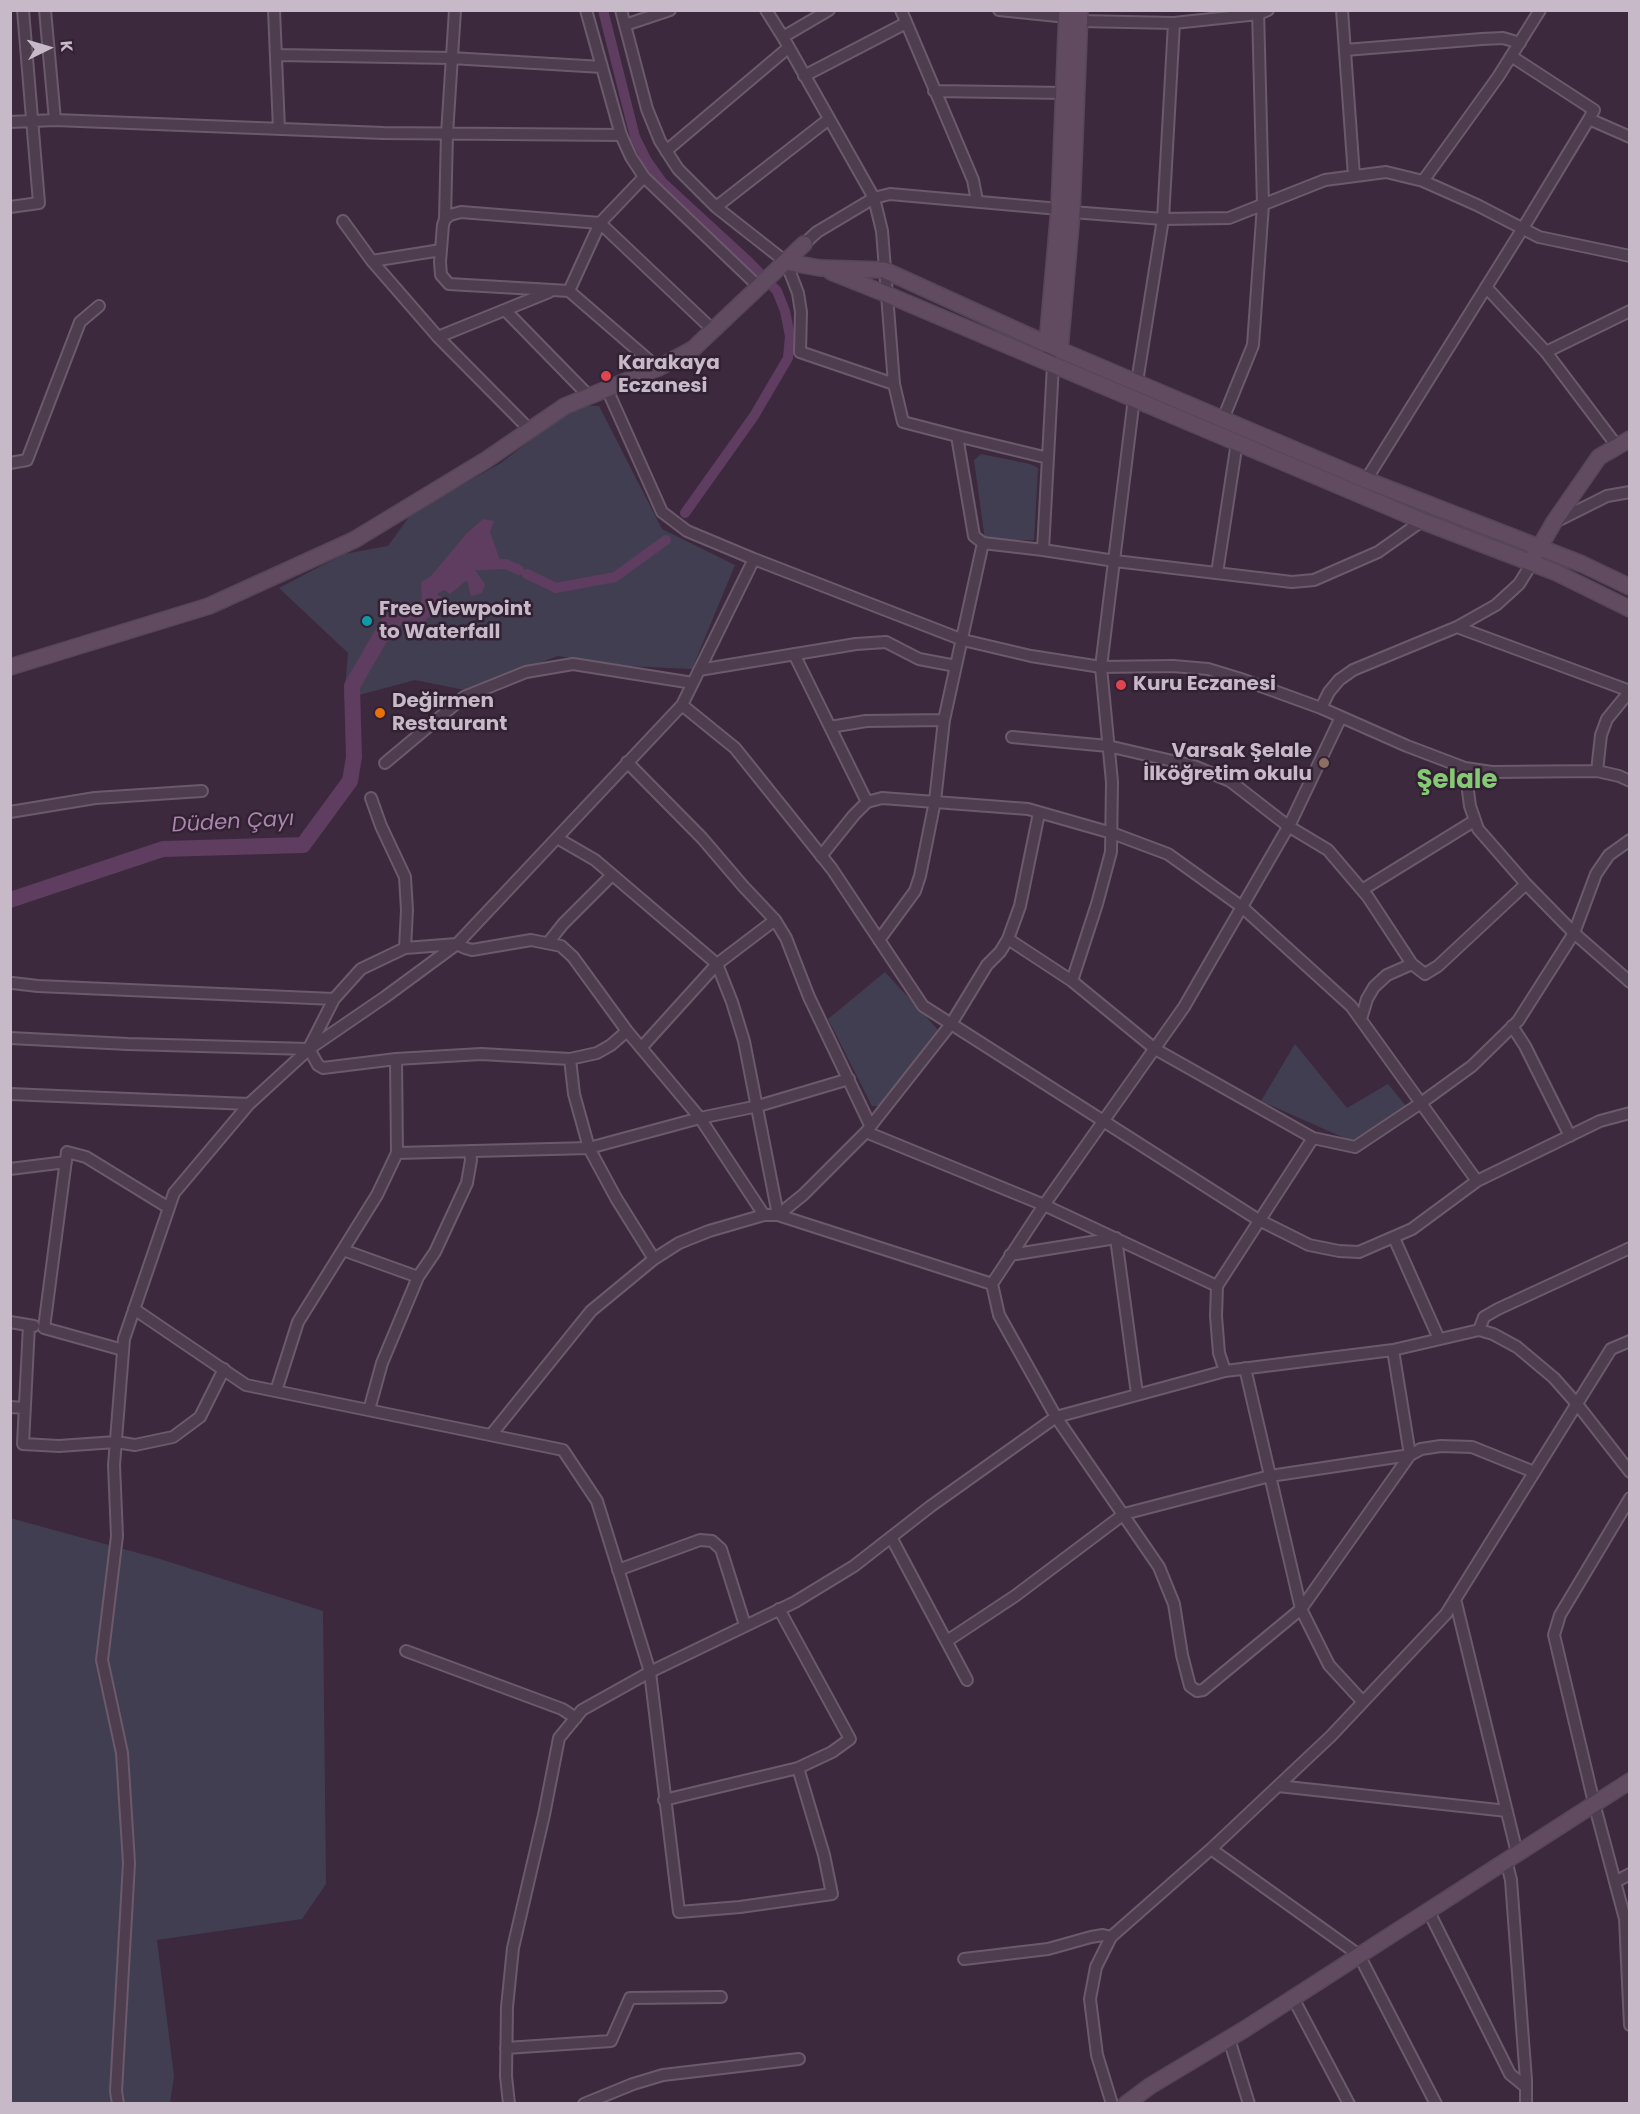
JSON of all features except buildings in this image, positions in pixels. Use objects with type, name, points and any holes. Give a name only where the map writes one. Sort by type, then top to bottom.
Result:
[{"type":"street","points":[[10,207],[39,203],[23,10]]},
{"type":"street","points":[[45,10],[55,120]]},
{"type":"street","points":[[274,10],[279,129]]},
{"type":"street","points":[[446,219],[447,134],[455,10]]},
{"type":"street","points":[[586,10],[621,135],[631,157],[644,177],[760,284]]},
{"type":"street","points":[[621,10],[647,109],[660,141],[678,169],[716,207],[782,265],[798,293],[801,312],[800,352],[894,384]]},
{"type":"street","points":[[625,26],[670,10]]},
{"type":"street","points":[[766,10],[874,198],[882,231],[885,294],[894,384],[903,422],[1048,458]]},
{"type":"street","points":[[666,150],[786,43],[829,10]]},
{"type":"street","points":[[901,10],[973,180],[977,201]]},
{"type":"street","points":[[999,10],[1174,23],[1261,12],[1263,205],[1253,345],[1223,419]]},
{"type":"street","points":[[1342,10],[1354,176]]},
{"type":"street","points":[[1423,181],[1498,77],[1540,10]]},
{"type":"street","points":[[1066,210],[1065,93],[1073,15]]},
{"type":"street","points":[[1043,550],[1053,347],[1066,210],[1073,15]]},
{"type":"street","points":[[804,76],[906,23]]},
{"type":"street","points":[[1137,382],[1163,219],[1174,23]]},
{"type":"street","points":[[1345,50],[1503,38],[1520,43]]},
{"type":"street","points":[[277,55],[451,58],[602,67]]},
{"type":"street","points":[[1366,480],[1594,110],[1511,56]]},
{"type":"street","points":[[934,91],[1065,93]]},
{"type":"street","points":[[716,207],[829,119]]},
{"type":"street","points":[[1589,119],[1629,138]]},
{"type":"street","points":[[10,122],[55,120],[447,134],[621,135]]},
{"type":"street","points":[[10,667],[210,606],[354,540],[486,460],[565,406],[658,368],[693,350],[817,232],[874,198],[890,194],[1163,219],[1229,218],[1325,180],[1386,172],[1423,181],[1539,237],[1629,256]]},
{"type":"street","points":[[569,291],[600,223],[644,177]]},
{"type":"street","points":[[658,368],[569,291],[449,284],[441,275],[443,225],[446,219],[450,215],[461,212],[600,223],[714,331]]},
{"type":"street","points":[[343,221],[372,261],[438,337],[530,430]]},
{"type":"street","points":[[372,261],[441,250]]},
{"type":"street","points":[[782,265],[884,270],[1053,347],[1366,480],[1582,564],[1629,587]]},
{"type":"street","points":[[819,268],[1053,364],[1422,521],[1532,563],[1577,582],[1629,609]]},
{"type":"street","points":[[1321,708],[1329,692],[1339,680],[1353,670],[1457,627],[1496,605],[1519,584],[1532,563],[1538,547],[1599,457],[1623,442],[1546,352],[1486,287]]},
{"type":"street","points":[[438,337],[554,291]]},
{"type":"street","points":[[10,464],[27,460],[80,322],[99,306]]},
{"type":"street","points":[[505,310],[589,396]]},
{"type":"street","points":[[1546,352],[1629,311]]},
{"type":"street","points":[[607,390],[662,512],[687,531],[963,640],[1031,656],[1101,667],[1173,666],[1208,669],[1321,708],[1407,746],[1465,768],[1492,772],[1597,771],[1629,781]]},
{"type":"street","points":[[1072,981],[1112,852],[1112,782],[1101,667],[1134,398]]},
{"type":"street","points":[[957,436],[974,536],[983,543],[1292,582],[1314,580],[1378,552],[1422,521]]},
{"type":"street","points":[[1217,573],[1238,442]]},
{"type":"street","points":[[1554,522],[1607,496],[1629,492]]},
{"type":"street","points":[[879,940],[915,891],[920,876],[935,801],[944,720],[983,543]]},
{"type":"street","points":[[118,2103],[116,2091],[129,1863],[122,1753],[102,1660],[117,1536],[114,1466],[124,1339],[174,1193],[249,1104],[309,1049],[457,944],[682,705],[754,559]]},
{"type":"street","points":[[1457,627],[1629,691],[1607,718],[1601,735],[1597,771]]},
{"type":"street","points":[[699,670],[856,644],[886,642],[919,659],[956,666]]},
{"type":"street","points":[[794,654],[867,802]]},
{"type":"street","points":[[385,763],[464,697],[526,672],[573,664],[693,683]]},
{"type":"street","points":[[682,705],[735,748],[821,856],[923,1006],[1259,1220],[1310,1245],[1339,1251],[1359,1252],[1394,1238],[1412,1229],[1477,1181],[1600,1121],[1629,1113]]},
{"type":"street","points":[[1341,717],[1288,826],[1184,1007],[1044,1204],[992,1284],[999,1315],[1056,1418],[1159,1567],[1174,1604],[1182,1655],[1190,1686],[1197,1691],[1203,1690],[1301,1608],[1410,1455],[1393,1350]]},
{"type":"street","points":[[830,727],[866,721],[944,720]]},
{"type":"street","points":[[1012,737],[1108,746],[1194,766],[1230,781],[1288,826],[1328,850],[1362,890],[1412,964],[1425,974],[1438,966],[1526,884]]},
{"type":"street","points":[[627,762],[702,838],[742,886],[775,920],[786,938],[809,997],[849,1079],[868,1128],[1044,1204],[1217,1286]]},
{"type":"street","points":[[1465,768],[1470,806],[1478,829],[1526,884],[1574,933],[1629,982]]},
{"type":"street","points":[[10,812],[95,798],[202,791]]},
{"type":"street","points":[[371,798],[381,826],[405,877],[407,910],[405,948]]},
{"type":"street","points":[[821,856],[867,802],[882,798],[1028,809],[1112,833],[1168,854],[1242,907],[1351,1006],[1477,1181]]},
{"type":"street","points":[[778,1215],[802,1195],[868,1128],[951,1024],[987,965],[1000,952],[1008,939],[1020,906],[1039,813]]},
{"type":"street","points":[[1362,890],[1474,821]]},
{"type":"street","points":[[557,837],[595,860],[717,964],[744,1041],[778,1215]]},
{"type":"street","points":[[1008,939],[1072,981],[1155,1048],[1313,1138],[1355,1147],[1472,1066],[1518,1021],[1574,933],[1596,874],[1609,855],[1629,840]]},
{"type":"street","points":[[548,943],[563,924],[612,874]]},
{"type":"street","points":[[641,1048],[717,964],[775,920]]},
{"type":"street","points":[[309,1049],[334,999],[361,969],[405,948],[457,944],[472,950],[531,940],[561,946],[573,957],[627,1031],[700,1118],[764,1215]]},
{"type":"street","points":[[1360,1019],[1374,987],[1387,975],[1412,964]]},
{"type":"street","points":[[12,983],[334,999]]},
{"type":"street","points":[[1512,1026],[1525,1046],[1570,1136]]},
{"type":"street","points":[[309,1049],[318,1065],[323,1068],[396,1059],[481,1054],[570,1059],[597,1053],[611,1045],[627,1031]]},
{"type":"street","points":[[10,1038],[309,1049]]},
{"type":"street","points":[[276,1391],[298,1322],[344,1250],[376,1195],[397,1152],[396,1059]]},
{"type":"street","points":[[570,1059],[574,1094],[589,1148],[616,1198],[654,1259]]},
{"type":"street","points":[[397,1152],[589,1148],[700,1118],[758,1106],[849,1079]]},
{"type":"street","points":[[10,1094],[249,1104]]},
{"type":"street","points":[[1225,1371],[1219,1353],[1216,1326],[1217,1286],[1313,1138]]},
{"type":"street","points":[[369,1410],[382,1363],[418,1277],[435,1252],[467,1184],[471,1160],[470,1151]]},
{"type":"street","points":[[44,1328],[67,1152],[86,1157],[169,1208]]},
{"type":"street","points":[[10,1169],[66,1161]]},
{"type":"street","points":[[490,1435],[591,1311],[654,1259],[679,1243],[709,1231],[764,1215],[778,1215],[992,1284]]},
{"type":"street","points":[[1010,1255],[1116,1238]]},
{"type":"street","points":[[1116,1238],[1137,1394]]},
{"type":"street","points":[[1394,1238],[1439,1339]]},
{"type":"street","points":[[1479,1330],[1484,1317],[1498,1309],[1629,1248]]},
{"type":"street","points":[[344,1250],[418,1277]]},
{"type":"street","points":[[134,1309],[246,1385],[563,1450],[597,1501],[650,1672],[679,1912],[740,1907],[832,1894],[824,1855],[798,1768]]},
{"type":"street","points":[[10,1322],[44,1328],[123,1350]]},
{"type":"street","points":[[29,1325],[23,1444],[59,1446],[116,1442],[135,1445],[172,1437],[200,1417],[224,1369]]},
{"type":"street","points":[[509,2103],[506,2076],[507,2007],[513,1948],[544,1815],[559,1738],[582,1710],[650,1672],[779,1609],[854,1566],[931,1506],[1056,1418],[1225,1371],[1393,1350],[1479,1330],[1493,1334],[1517,1347],[1554,1378],[1629,1472]]},
{"type":"street","points":[[1112,2103],[1097,2055],[1090,1999],[1096,1967],[1112,1937],[1211,1849],[1331,1736],[1446,1614],[1611,1349],[1629,1341]]},
{"type":"street","points":[[1245,1368],[1301,1608],[1329,1665],[1363,1702]]},
{"type":"street","points":[[10,1407],[25,1408]]},
{"type":"street","points":[[947,1641],[1015,1596],[1124,1514],[1270,1476],[1410,1455],[1421,1449],[1441,1446],[1472,1447],[1534,1472]]},
{"type":"street","points":[[1629,1498],[1560,1615],[1554,1635],[1594,1803],[1625,1919],[1629,2025]]},
{"type":"street","points":[[891,1537],[967,1680]]},
{"type":"street","points":[[618,1570],[699,1540],[712,1541],[721,1549],[745,1625]]},
{"type":"street","points":[[1455,1599],[1506,1811],[1511,1856],[1526,2103]]},
{"type":"street","points":[[664,1800],[798,1768],[832,1752],[850,1738],[779,1609]]},
{"type":"street","points":[[406,1650],[562,1710],[576,1718]]},
{"type":"street","points":[[1126,2103],[1629,1781]]},
{"type":"street","points":[[1278,1786],[1506,1811]]},
{"type":"street","points":[[1211,1849],[1359,1955],[1436,2103]]},
{"type":"street","points":[[1615,1882],[1629,1874]]},
{"type":"street","points":[[1428,1910],[1510,2074],[1526,2087]]},
{"type":"street","points":[[964,1959],[1048,1949],[1103,1935],[1112,1937]]},
{"type":"street","points":[[506,2048],[610,2041],[630,1998],[721,1997]]},
{"type":"street","points":[[1293,1998],[1349,2103]]},
{"type":"street","points":[[1229,2038],[1249,2103]]},
{"type":"street","points":[[584,2103],[663,2075],[799,2059]]},
{"type":"shaded area","points":[[575,406],[599,406],[662,529],[735,565],[692,669],[626,666],[558,656],[465,690],[415,680],[344,699],[348,653],[279,588],[344,554],[388,546],[412,513],[501,463]]},
{"type":"shaded area","points":[[981,454],[1030,464],[1038,468],[1034,540],[985,540],[974,460]]},
{"type":"shaded area","points":[[483,519],[494,521],[490,532],[501,563],[498,565],[484,560],[472,566],[485,584],[482,593],[471,596],[467,580],[450,594],[444,590],[437,594],[457,608],[432,613],[426,620],[423,630],[412,626],[411,611],[422,603],[421,582],[431,576],[467,533]]},
{"type":"shaded area","points":[[885,972],[939,1031],[878,1106],[872,1106],[828,1019]]},
{"type":"shaded area","points":[[1295,1044],[1347,1108],[1388,1084],[1406,1106],[1351,1141],[1261,1101]]},
{"type":"shaded area","points":[[10,1518],[160,1559],[323,1611],[326,1884],[302,1919],[157,1940],[174,2076],[170,2103],[11,2103]]},
{"type":"waterway","points":[[603,10],[635,137],[647,161],[662,182],[777,291],[785,311],[790,336],[788,358],[754,416],[685,513]]},
{"type":"waterway","points":[[527,574],[556,588],[615,577],[666,540]]},
{"type":"waterway","points":[[458,566],[506,564],[519,570]]},
{"type":"waterway","name":"Düden Çayı","points":[[10,900],[163,849],[303,845],[350,781],[354,757],[352,686],[389,622],[411,611],[428,609],[428,605]]},
{"type":"place","name":"Karakaya Eczanesi","points":[[606,376]]},
{"type":"place","name":"Free Viewpoint to Waterfall","points":[[367,621]]},
{"type":"place","name":"Kuru Eczanesi","points":[[1121,685]]},
{"type":"place","name":"Değirmen Restaurant","points":[[380,713]]},
{"type":"place","name":"Varsak Şelale İlköğretim okulu","points":[[1324,763]]},
{"type":"district","name":"Şelale","points":[[1457,781]]}]
